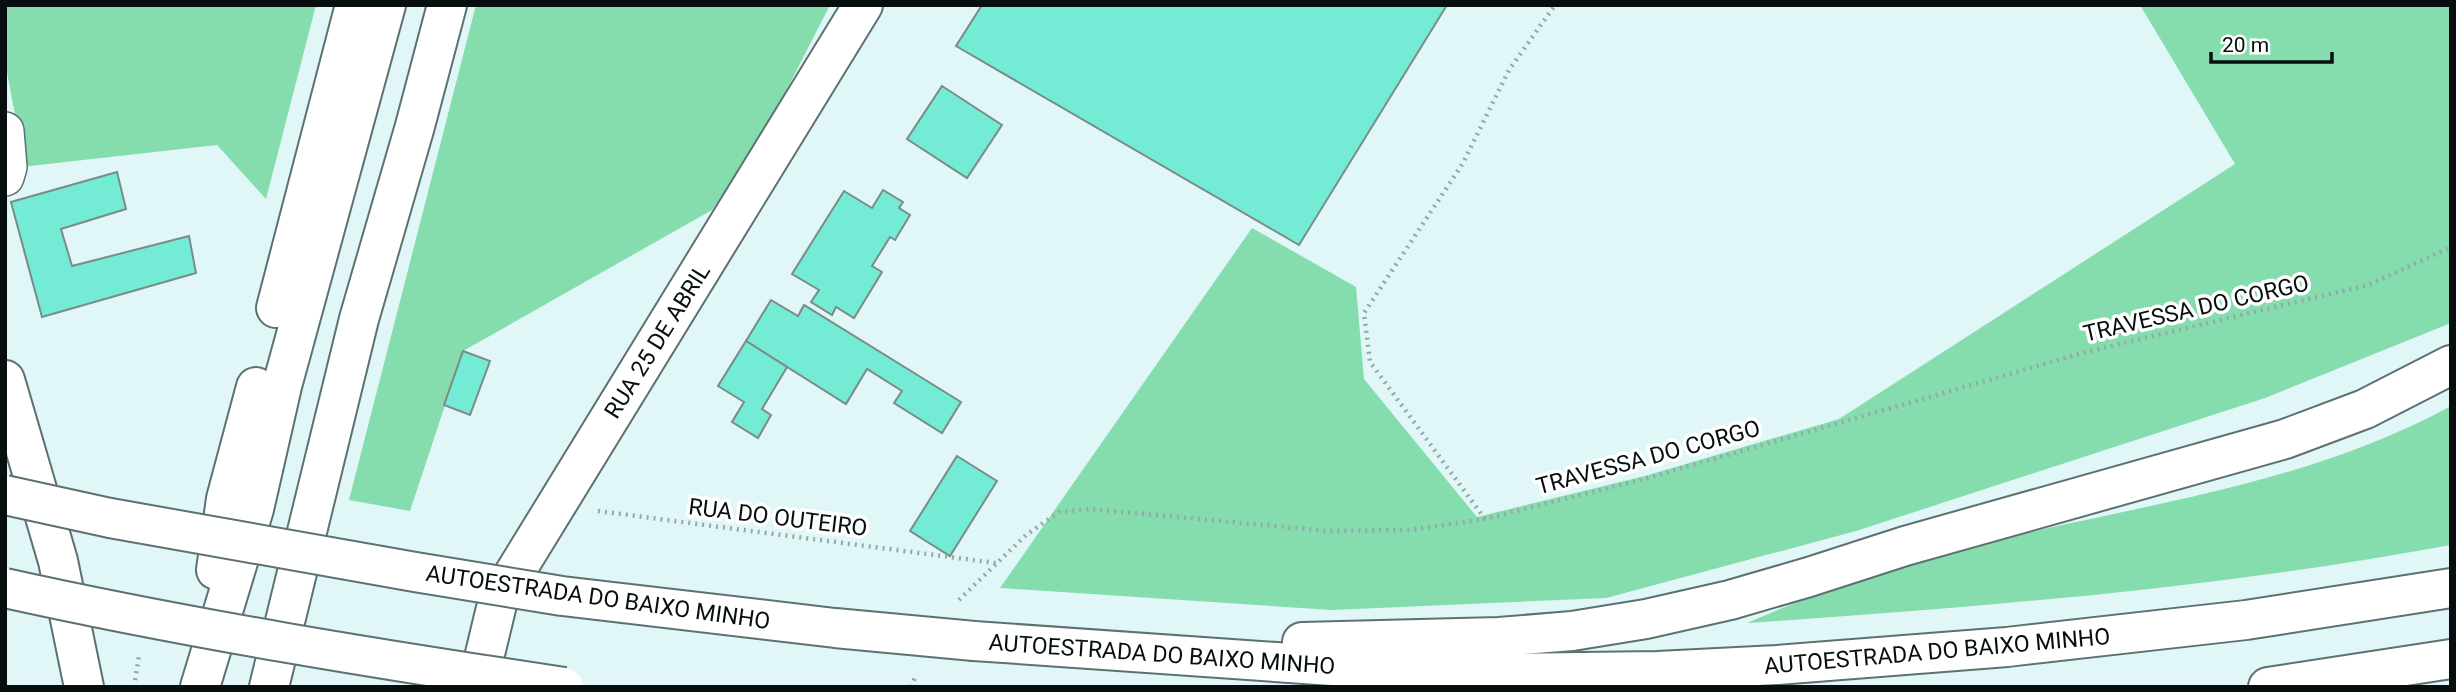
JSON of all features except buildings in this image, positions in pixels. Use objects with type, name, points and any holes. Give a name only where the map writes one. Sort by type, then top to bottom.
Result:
[{"type":"main road","points":[[200,687],[226,499],[355,5]]},
{"type":"main road","points":[[200,687],[254,509],[282,386],[386,5]]},
{"type":"main road","points":[[267,687],[286,515],[316,392],[420,5]]},
{"type":"main road","points":[[267,687],[359,319],[447,5]]},
{"type":"main road","name":"RUA 25 DE ABRIL","points":[[477,687],[498,600],[863,5]]},
{"type":"main road","points":[[1089,650],[1499,637],[1572,631],[1646,619],[1730,600],[1905,546],[2285,439],[2365,409],[2451,365]]},
{"type":"main road","points":[[5,380],[58,561],[84,687]]},
{"type":"main road","name":"AUTOESTRADA DO BAIXO MINHO","points":[[5,495],[124,520],[562,596],[822,627],[964,626],[1089,650],[1405,671],[1658,671],[2007,648],[2246,620],[2451,588]]},
{"type":"main road","points":[[5,588],[78,604],[406,664],[564,687]]},
{"type":"main road","points":[[2268,687],[2451,659]]},
{"type":"street","points":[[5,131],[8,167],[5,177]]},
{"type":"path","points":[[1485,519],[1370,362],[1364,313],[1463,163],[1509,70],[1555,5]]},
{"type":"path","name":"TRAVESSA DO CORGO","points":[[964,626],[960,598],[1026,534],[1059,512],[1090,509],[1329,531],[1411,530],[1485,519],[1644,479],[2086,352],[2368,285],[2451,247]]},
{"type":"path","name":"RUA DO OUTEIRO","points":[[556,506],[996,563]]},
{"type":"path","points":[[127,652],[139,654],[134,687]]},
{"type":"path","points":[[911,685],[919,671]]},
{"type":"green space","points":[[5,5],[316,5],[266,199],[217,145],[21,167],[17,125],[5,62]]},
{"type":"green space","points":[[476,5],[830,5],[763,136],[712,210],[463,351],[410,511],[349,500]]},
{"type":"green space","points":[[2140,5],[2451,5],[2451,323],[2265,398],[1856,531],[1606,598],[1332,610],[1000,588],[1252,228],[1356,287],[1364,379],[1477,517],[1645,476],[1839,419],[2235,164]]},
{"type":"green space","points":[[2451,406],[2451,545],[2276,573],[2100,594],[1747,623],[1817,594],[1925,559],[2035,531],[2195,496],[2300,468],[2351,451]]}]
